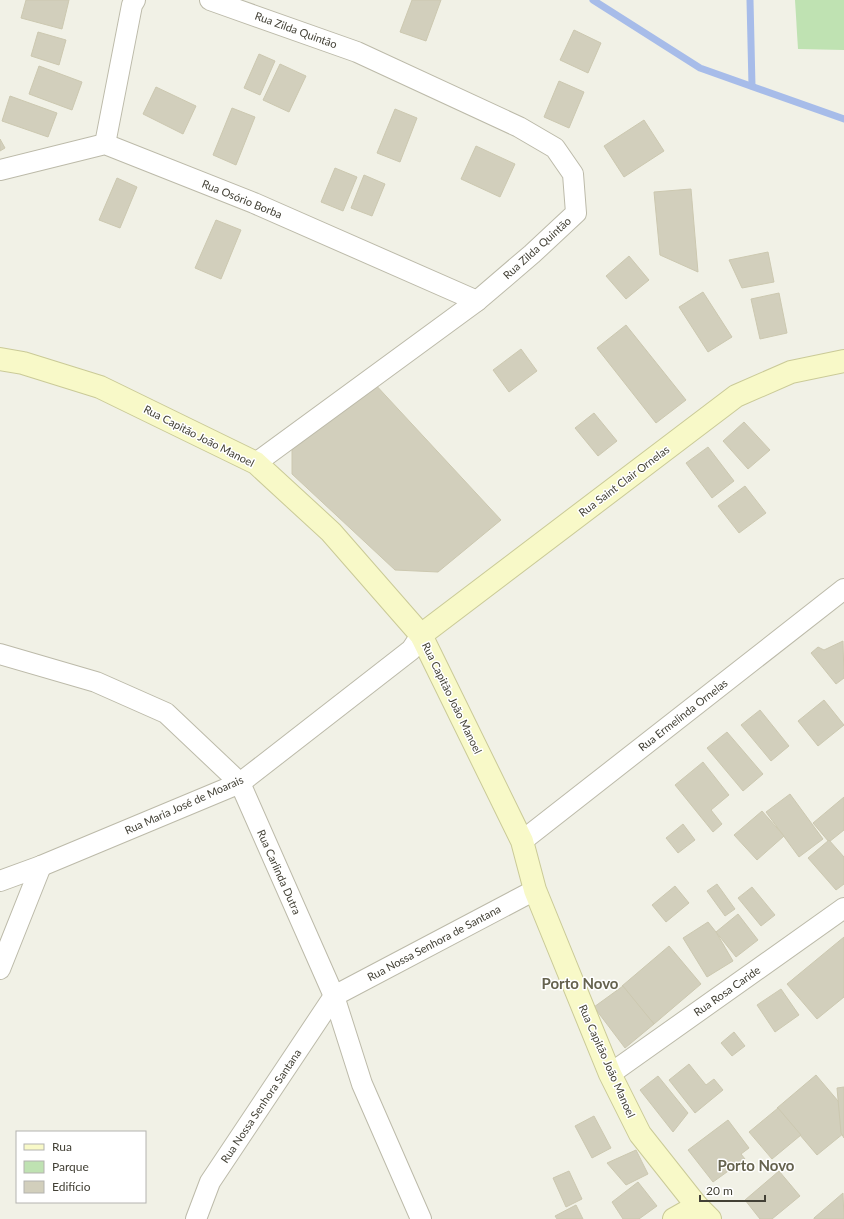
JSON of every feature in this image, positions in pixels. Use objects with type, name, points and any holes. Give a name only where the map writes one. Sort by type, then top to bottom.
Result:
[{"type":"main road","name":"Rua Capitão João Manoel","points":[[0,359],[23,363],[100,387],[256,463],[331,532],[422,635],[522,841],[535,890],[610,1074],[640,1134],[704,1212]]},
{"type":"main road","name":"Rua Saint Clair Ornelas","points":[[422,635],[736,396],[791,372],[844,361]]},
{"type":"main road","points":[[674,1219],[704,1212]]},
{"type":"street","points":[[0,170],[105,144],[132,5],[135,0]]},
{"type":"street","name":"Rua Zilda Quintão","points":[[210,0],[357,52],[519,127],[555,148],[573,174],[576,213],[532,254],[477,301],[256,463]]},
{"type":"street","name":"Rua Osório Borba","points":[[105,144],[254,203],[477,301]]},
{"type":"street","name":"Rua Ermelinda Ornelas","points":[[522,841],[844,589]]},
{"type":"street","name":"Rua Maria José de Moarais","points":[[0,882],[240,783],[411,650],[422,635]]},
{"type":"street","name":"Rua Carlinda Dutra","points":[[0,654],[96,682],[166,713],[240,783],[334,996],[362,1084],[421,1219]]},
{"type":"street","points":[[0,969],[41,866]]},
{"type":"street","name":"Rua Nossa Senhora de Santana","points":[[334,996],[535,890]]},
{"type":"street","name":"Rua Rosa Caride","points":[[610,1074],[844,908]]},
{"type":"street","name":"Rua Nossa Senhora Santana","points":[[196,1219],[210,1182],[334,996]]},
{"type":"green space","points":[[795,0],[844,0],[844,50],[798,49]]},
{"type":"building","points":[[26,0],[69,0],[62,29],[21,18]]},
{"type":"building","points":[[412,0],[441,0],[426,41],[400,32]]},
{"type":"building","points":[[574,30],[601,43],[588,73],[560,60]]},
{"type":"building","points":[[38,32],[66,40],[59,65],[31,56]]},
{"type":"building","points":[[259,54],[275,61],[260,95],[244,88]]},
{"type":"building","points":[[280,64],[306,76],[289,112],[263,100]]},
{"type":"building","points":[[39,66],[82,82],[72,110],[29,94]]},
{"type":"building","points":[[559,81],[584,92],[569,128],[544,117]]},
{"type":"building","points":[[156,87],[196,106],[183,134],[143,114]]},
{"type":"building","points":[[10,96],[57,113],[48,137],[2,121]]},
{"type":"building","points":[[232,108],[255,117],[236,165],[213,155]]},
{"type":"building","points":[[395,109],[417,118],[400,162],[377,153]]},
{"type":"building","points":[[644,120],[664,151],[624,177],[604,146]]},
{"type":"building","points":[[0,139],[5,148],[0,151]]},
{"type":"building","points":[[476,146],[515,164],[500,197],[461,179]]},
{"type":"building","points":[[335,168],[357,177],[343,211],[321,202]]},
{"type":"building","points":[[364,175],[385,184],[372,216],[351,208]]},
{"type":"building","points":[[117,178],[137,187],[120,228],[99,220]]},
{"type":"building","points":[[691,189],[698,272],[660,255],[654,192]]},
{"type":"building","points":[[216,220],[241,230],[221,279],[195,268]]},
{"type":"building","points":[[768,252],[774,282],[742,288],[729,260]]},
{"type":"building","points":[[629,256],[649,280],[626,299],[606,276]]},
{"type":"building","points":[[703,292],[732,337],[708,352],[679,307]]},
{"type":"building","points":[[779,293],[787,333],[760,339],[751,299]]},
{"type":"building","points":[[626,325],[686,400],[656,423],[597,348]]},
{"type":"building","points":[[521,349],[537,371],[509,392],[493,370]]},
{"type":"building","points":[[373,382],[501,520],[438,572],[395,570],[292,474],[292,443]]},
{"type":"building","points":[[594,413],[617,441],[598,456],[575,428]]},
{"type":"building","points":[[744,422],[770,450],[748,469],[723,441]]},
{"type":"building","points":[[708,447],[734,481],[712,498],[686,463]]},
{"type":"building","points":[[745,486],[766,513],[739,533],[718,506]]},
{"type":"building","points":[[843,641],[844,678],[836,684],[811,653],[818,647],[824,650]]},
{"type":"building","points":[[824,700],[844,725],[818,746],[798,721]]},
{"type":"building","points":[[760,710],[789,746],[771,761],[741,725]]},
{"type":"building","points":[[727,732],[763,774],[743,791],[707,748]]},
{"type":"building","points":[[703,762],[729,795],[711,810],[722,824],[713,832],[675,785]]},
{"type":"building","points":[[790,794],[823,839],[799,857],[766,812]]},
{"type":"building","points":[[844,797],[844,830],[829,842],[813,823]]},
{"type":"building","points":[[762,811],[784,836],[757,860],[734,835]]},
{"type":"building","points":[[683,824],[695,840],[678,853],[666,838]]},
{"type":"building","points":[[829,840],[844,857],[844,884],[836,890],[808,858]]},
{"type":"building","points":[[717,884],[735,909],[725,916],[707,891]]},
{"type":"building","points":[[675,886],[689,903],[666,922],[652,905]]},
{"type":"building","points":[[752,887],[775,915],[761,926],[738,898]]},
{"type":"building","points":[[738,914],[758,940],[736,957],[716,932]]},
{"type":"building","points":[[708,922],[716,932],[733,961],[707,977],[683,938]]},
{"type":"building","points":[[844,937],[844,997],[817,1019],[787,984]]},
{"type":"building","points":[[669,946],[701,984],[654,1024],[622,986]]},
{"type":"building","points":[[623,986],[654,1024],[625,1048],[594,1007]]},
{"type":"building","points":[[781,989],[799,1015],[775,1032],[757,1005]]},
{"type":"building","points":[[734,1032],[745,1046],[732,1056],[721,1043]]},
{"type":"building","points":[[689,1064],[706,1085],[714,1079],[723,1090],[695,1113],[669,1080]]},
{"type":"building","points":[[816,1075],[844,1108],[844,1133],[817,1155],[777,1108]]},
{"type":"building","points":[[658,1076],[688,1113],[673,1132],[640,1090]]},
{"type":"building","points":[[844,1087],[844,1138],[841,1133],[837,1088]]},
{"type":"building","points":[[778,1108],[801,1135],[772,1159],[749,1132]]},
{"type":"building","points":[[594,1116],[611,1148],[592,1158],[575,1126]]},
{"type":"building","points":[[728,1120],[749,1148],[741,1154],[745,1159],[713,1182],[688,1150]]},
{"type":"building","points":[[636,1150],[648,1174],[626,1185],[607,1163]]},
{"type":"building","points":[[569,1171],[582,1199],[566,1207],[553,1178]]},
{"type":"building","points":[[779,1171],[800,1196],[772,1219],[760,1219],[745,1200]]},
{"type":"building","points":[[638,1182],[657,1206],[639,1219],[623,1219],[612,1202]]},
{"type":"building","points":[[843,1193],[844,1219],[814,1219],[814,1218]]},
{"type":"building","points":[[576,1205],[583,1219],[557,1219],[555,1216]]},
{"type":"waterway","points":[[593,0],[700,68],[844,119]]},
{"type":"waterway","points":[[750,0],[752,86]]},
{"type":"district","name":"Porto Novo","points":[[580,984]]},
{"type":"district","name":"Porto Novo","points":[[756,1166]]}]
